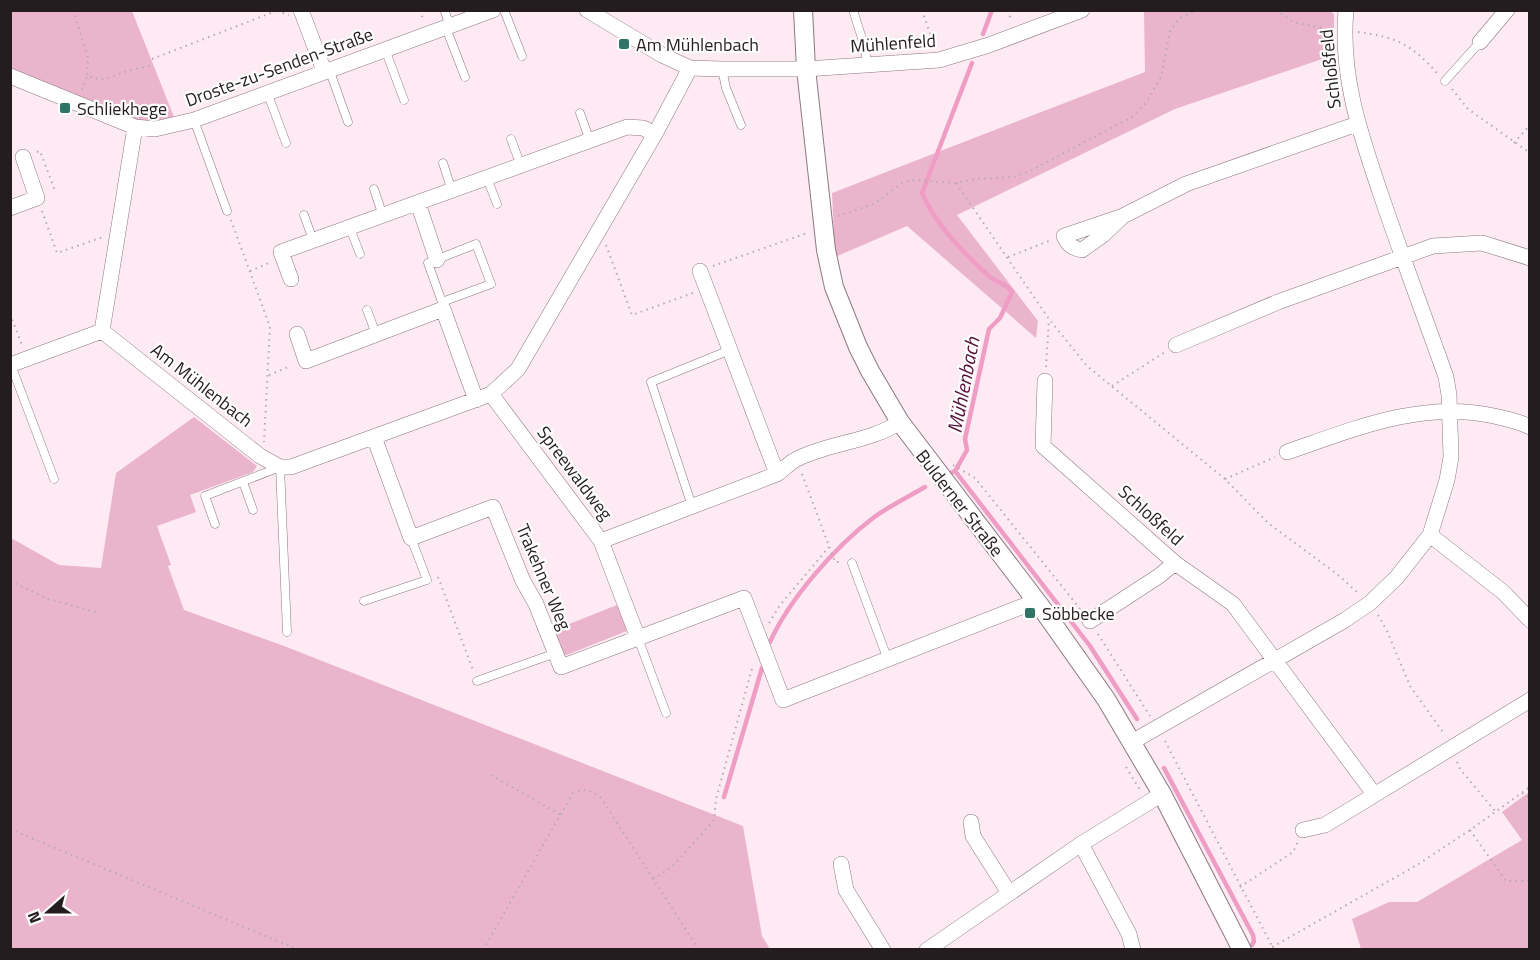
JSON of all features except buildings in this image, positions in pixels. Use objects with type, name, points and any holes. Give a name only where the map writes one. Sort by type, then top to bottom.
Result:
[{"type":"street","points":[[301,10],[326,70]]},
{"type":"street","name":"Droste-zu-Senden-Straße","points":[[10,76],[135,127],[154,129],[194,120],[385,49],[447,22],[494,10]]},
{"type":"street","points":[[587,10],[662,55],[690,68],[806,69]]},
{"type":"street","name":"Bulderner Straße","points":[[803,10],[806,69],[821,219],[834,287],[858,347],[900,422],[1089,674],[1162,794],[1242,950]]},
{"type":"street","name":"Mühlenfeld","points":[[806,69],[939,60],[989,45],[1082,10]]},
{"type":"street","name":"Schloßfeld","points":[[1132,742],[1275,661],[1370,603],[1397,577],[1430,535],[1447,480],[1451,457],[1450,411],[1446,377],[1401,256],[1357,124],[1348,84],[1344,30],[1346,10]]},
{"type":"street","points":[[1480,42],[1507,10]]},
{"type":"street","points":[[280,467],[291,467],[491,394],[518,369],[655,134],[690,68]]},
{"type":"street","name":"Schloßfeld","points":[[1064,236],[1074,248],[1082,250],[1103,235],[1123,216],[1186,184],[1357,124]]},
{"type":"street","points":[[11,365],[102,331],[135,127]]},
{"type":"street","points":[[291,279],[281,252],[627,127],[643,128],[655,134]]},
{"type":"street","points":[[10,208],[37,198],[23,157]]},
{"type":"street","points":[[418,203],[437,260]]},
{"type":"street","points":[[1176,345],[1278,302],[1432,246],[1482,243],[1530,258]]},
{"type":"street","points":[[700,271],[777,474]]},
{"type":"street","points":[[297,334],[306,361],[442,306],[476,400]]},
{"type":"street","name":"Am Mühlenbach","points":[[102,331],[260,456],[280,467]]},
{"type":"street","name":"Schloßfeld","points":[[1045,381],[1043,446],[1175,562],[1233,604],[1374,794]]},
{"type":"street","name":"Spreewaldweg","points":[[491,394],[601,541],[777,474],[796,459],[826,447],[889,429],[900,422]]},
{"type":"street","points":[[1287,452],[1369,424],[1408,414],[1450,411],[1479,413],[1530,427]]},
{"type":"street","points":[[374,436],[411,538]]},
{"type":"street","name":"Trakehner Weg","points":[[411,538],[493,507],[523,581],[536,603],[561,667],[744,598],[783,700],[1026,605],[1034,598]]},
{"type":"street","points":[[1430,535],[1503,592],[1530,620]]},
{"type":"street","points":[[601,541],[638,638]]},
{"type":"street","points":[[1090,621],[1159,576],[1175,562]]},
{"type":"street","points":[[1303,830],[1325,825],[1530,700]]},
{"type":"street","points":[[927,950],[1081,844],[1162,794]]},
{"type":"street","points":[[971,822],[973,836],[1009,893]]},
{"type":"street","points":[[1081,844],[1129,934],[1133,950]]},
{"type":"street","points":[[841,864],[846,890],[883,950]]},
{"type":"lane","points":[[504,10],[522,56]]},
{"type":"lane","points":[[853,10],[865,48],[867,65]]},
{"type":"lane","points":[[447,22],[465,77]]},
{"type":"lane","points":[[1445,81],[1480,42]]},
{"type":"lane","points":[[385,49],[404,100]]},
{"type":"lane","points":[[722,69],[726,88],[741,126]]},
{"type":"lane","points":[[326,70],[348,122]]},
{"type":"lane","points":[[267,92],[286,143]]},
{"type":"lane","points":[[580,113],[590,141]]},
{"type":"lane","points":[[194,120],[227,211]]},
{"type":"lane","points":[[511,139],[521,166]]},
{"type":"lane","points":[[443,164],[452,191]]},
{"type":"lane","points":[[487,178],[497,204]]},
{"type":"lane","points":[[374,189],[383,216]]},
{"type":"lane","points":[[304,215],[314,240]]},
{"type":"lane","points":[[350,228],[360,254]]},
{"type":"lane","points":[[476,244],[491,284],[442,306],[428,263],[476,244]]},
{"type":"lane","points":[[367,310],[376,334]]},
{"type":"lane","points":[[692,506],[651,382],[730,350]]},
{"type":"lane","points":[[11,365],[54,479]]},
{"type":"lane","points":[[215,524],[205,496],[280,467],[287,632]]},
{"type":"lane","points":[[243,483],[252,510]]},
{"type":"lane","points":[[364,601],[427,580],[411,538]]},
{"type":"lane","points":[[852,563],[888,660]]},
{"type":"lane","points":[[638,638],[666,713]]},
{"type":"lane","points":[[477,681],[556,653]]},
{"type":"path","points":[[73,10],[88,57],[87,76],[80,94]]},
{"type":"path","points":[[420,10],[425,23]]},
{"type":"path","points":[[922,10],[939,60]]},
{"type":"path","points":[[835,217],[874,204],[902,183],[934,180],[956,183],[975,179],[1013,177],[1028,172],[1132,117],[1146,103],[1161,77],[1170,32],[1180,18],[1197,10]]},
{"type":"path","points":[[1276,10],[1293,22],[1325,29],[1376,34],[1400,41],[1422,56],[1468,109],[1530,153]]},
{"type":"path","points":[[152,59],[276,11]]},
{"type":"path","points":[[87,76],[100,80],[111,79],[122,73],[153,65]]},
{"type":"path","points":[[1514,142],[1530,125]]},
{"type":"path","points":[[23,157],[40,151],[54,188],[37,198],[57,253],[100,237],[118,239]]},
{"type":"path","points":[[956,183],[1050,319],[1088,366],[1225,479],[1268,523],[1337,574],[1370,603],[1388,631],[1410,686],[1454,746],[1460,769],[1495,811]]},
{"type":"path","points":[[227,211],[270,327],[264,448],[260,456]]},
{"type":"path","points":[[600,228],[632,315],[707,288]]},
{"type":"path","points":[[700,271],[810,232]]},
{"type":"path","points":[[1008,257],[1064,236]]},
{"type":"path","points":[[250,271],[283,258]]},
{"type":"path","points":[[10,314],[28,359]]},
{"type":"path","points":[[1045,381],[1050,319]]},
{"type":"path","points":[[1112,386],[1176,345]]},
{"type":"path","points":[[269,375],[306,361]]},
{"type":"path","points":[[1225,479],[1287,452]]},
{"type":"path","points":[[796,459],[835,562]]},
{"type":"path","points":[[951,464],[975,478],[1090,621],[1157,727],[1272,946]]},
{"type":"path","points":[[653,879],[672,867],[714,820],[716,799],[760,639],[780,605],[829,547]]},
{"type":"path","points":[[427,580],[438,576],[477,681]]},
{"type":"path","points":[[10,581],[48,599],[96,612]]},
{"type":"path","points":[[491,775],[561,815]]},
{"type":"path","points":[[1267,950],[1375,890],[1470,830],[1530,787]]},
{"type":"path","points":[[483,950],[573,794],[582,789],[592,791],[601,798],[699,950]]},
{"type":"path","points":[[1520,792],[1530,798]]},
{"type":"path","points":[[10,829],[299,950]]},
{"type":"path","points":[[1240,887],[1293,852],[1303,830]]},
{"type":"path","points":[[1470,830],[1506,881],[1530,880]]},
{"type":"shaded area","points":[[1328,10],[1334,14],[1334,55],[1175,109],[957,215],[1038,321],[1036,338],[907,226],[835,257],[832,193],[1145,72],[1144,11]]},
{"type":"shaded area","points":[[10,11],[132,11],[174,117],[139,124],[11,71]]},
{"type":"shaded area","points":[[194,417],[257,466],[253,472],[190,495],[196,512],[157,526],[184,610],[284,646],[743,826],[762,936],[770,949],[11,949],[11,538],[59,565],[101,568],[116,473]]},
{"type":"shaded area","points":[[617,605],[627,631],[564,656],[554,630]]},
{"type":"shaded area","points":[[1529,792],[1529,949],[1361,949],[1352,919],[1389,902],[1417,902],[1522,840],[1502,812]]},
{"type":"waterway","name":"Mühlenbach","points":[[983,34],[992,10]]},
{"type":"waterway","name":"Mühlenbach","points":[[951,473],[955,471],[967,450],[965,439],[989,329],[1000,318],[1012,292],[989,276],[960,248],[942,227],[922,193],[972,63]]},
{"type":"waterway","points":[[955,471],[1090,646],[1137,719]]},
{"type":"waterway","name":"Mühlenbach","points":[[770,642],[789,608],[829,558],[858,530],[879,514],[925,487]]},
{"type":"waterway","name":"Mühlenbach","points":[[724,797],[762,668]]},
{"type":"waterway","points":[[1164,768],[1253,935],[1252,945]]},
{"type":"place","name":"Am Mühlenbach","points":[[624,44]]},
{"type":"place","name":"Schliekhege","points":[[65,108]]},
{"type":"place","name":"Söbbecke","points":[[1030,613]]}]
